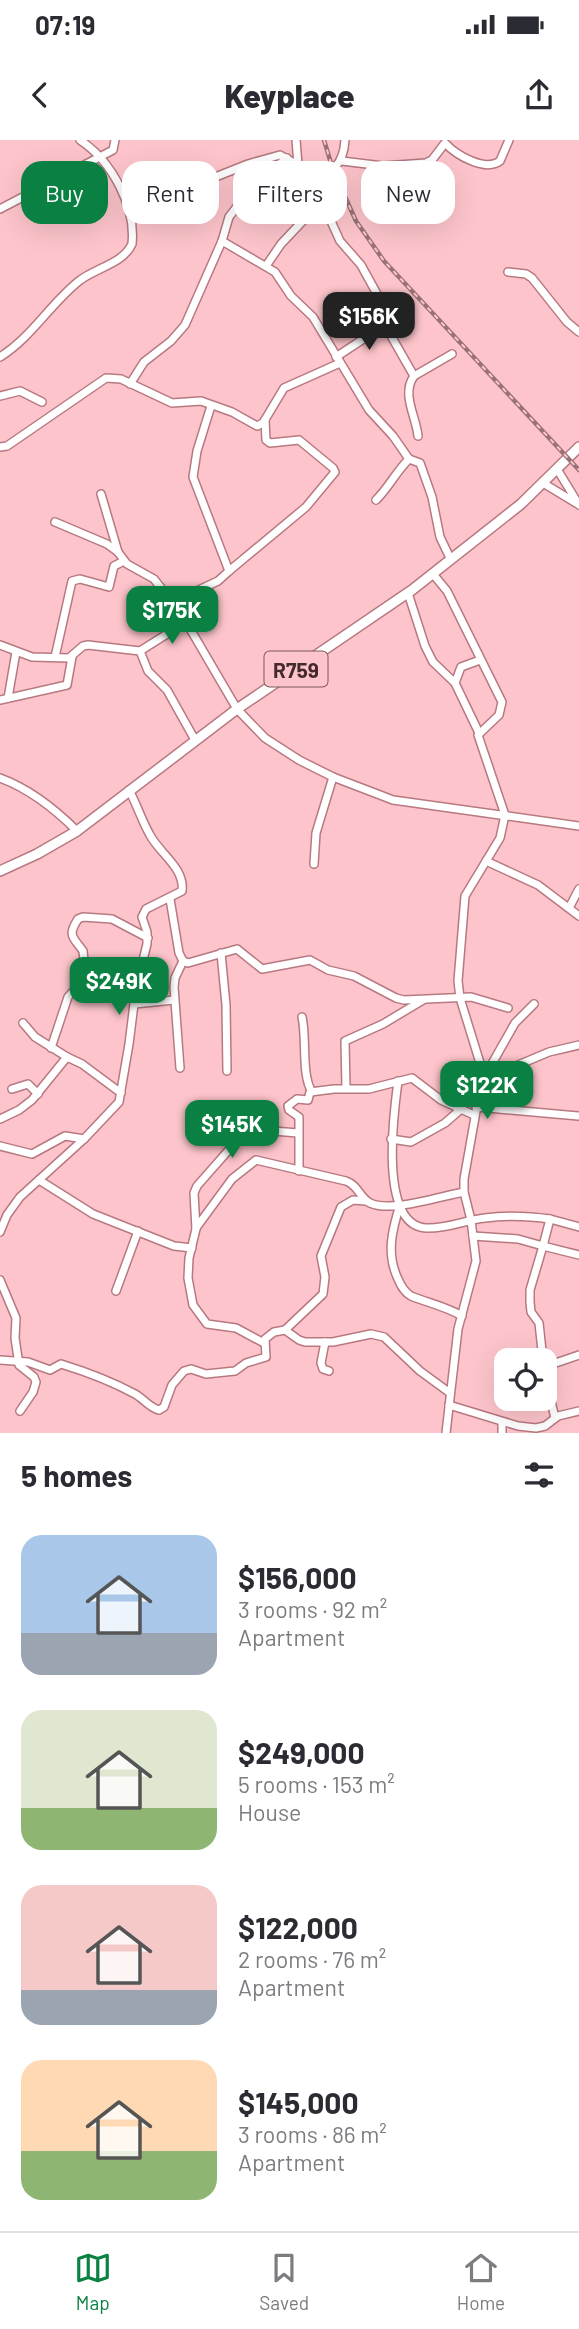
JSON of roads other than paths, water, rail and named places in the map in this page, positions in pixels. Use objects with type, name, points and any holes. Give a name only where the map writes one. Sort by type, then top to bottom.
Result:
[{"type":"main road","name":"R759","points":[[0,871],[77,831],[237,709],[408,593],[513,510],[579,447]]},
{"type":"street","points":[[0,357],[22,341],[71,287],[89,274],[121,258],[130,249],[133,237],[131,213],[100,157],[80,140]]},
{"type":"street","points":[[0,209],[113,150],[115,140]]},
{"type":"street","points":[[296,140],[298,161]]},
{"type":"street","points":[[342,161],[345,140]]},
{"type":"street","points":[[347,162],[383,166],[426,163],[432,160],[445,143],[462,157],[490,165],[500,161],[509,140]]},
{"type":"street","points":[[219,176],[278,155],[292,161]]},
{"type":"street","points":[[130,384],[144,362],[186,325],[229,218],[255,183],[287,158]]},
{"type":"street","points":[[266,266],[281,244],[300,224]]},
{"type":"street","points":[[332,224],[340,241],[359,261],[377,294],[386,324],[414,376]]},
{"type":"street","points":[[222,241],[275,272],[291,296],[313,317],[369,410],[393,436],[409,459],[420,463],[432,497],[440,537],[451,560]]},
{"type":"street","points":[[508,272],[526,274],[532,278],[567,322],[579,332]]},
{"type":"street","points":[[0,447],[7,446],[102,380],[113,377],[173,403],[201,401],[232,412],[253,426],[261,425],[284,388],[338,360],[386,324]]},
{"type":"street","points":[[418,436],[408,396],[409,383],[414,376],[452,354]]},
{"type":"street","points":[[0,396],[20,391],[42,402]]},
{"type":"street","points":[[211,406],[197,451],[193,477],[229,571]]},
{"type":"street","points":[[173,601],[218,582],[306,507],[335,472],[299,440],[270,443],[266,440],[265,420]]},
{"type":"street","points":[[376,500],[391,485],[396,473],[409,459]]},
{"type":"street","points":[[557,469],[578,504]]},
{"type":"street","points":[[543,483],[578,504]]},
{"type":"street","points":[[101,494],[118,552],[124,561],[154,579],[173,601],[237,709],[276,746],[333,778],[393,800],[579,826]]},
{"type":"street","points":[[55,522],[107,544],[118,552]]},
{"type":"street","points":[[55,657],[72,581],[80,579],[109,587],[114,566],[124,561]]},
{"type":"street","points":[[433,574],[447,591],[502,702],[502,708],[494,722],[479,733]]},
{"type":"street","points":[[408,593],[433,662],[455,682],[479,733],[479,742],[505,815],[500,838],[464,895],[458,981],[460,998],[482,1078],[464,1179],[476,1261],[462,1316],[446,1433]]},
{"type":"street","points":[[16,652],[4,699],[67,685],[72,657],[83,646],[139,652],[186,622]]},
{"type":"street","points":[[0,645],[32,657],[72,657]]},
{"type":"street","points":[[139,652],[148,671],[167,691],[195,740]]},
{"type":"street","points":[[455,682],[461,667],[480,660]]},
{"type":"street","points":[[0,778],[47,804],[77,831]]},
{"type":"street","points":[[314,864],[316,833],[333,778]]},
{"type":"street","points":[[0,1232],[12,1206],[115,1107],[121,1094],[134,1004],[148,938],[143,914],[152,906],[182,891],[180,874],[155,843],[129,790]]},
{"type":"street","points":[[486,861],[538,886],[579,916]]},
{"type":"street","points":[[569,908],[579,889]]},
{"type":"street","points":[[170,899],[179,953],[183,961]]},
{"type":"street","points":[[51,1048],[68,997],[77,987],[83,965],[83,951],[74,941],[72,934],[78,919],[111,919],[148,938]]},
{"type":"street","points":[[183,961],[192,962],[237,949],[245,953],[258,967],[267,970],[310,960],[328,970],[354,976],[397,998],[471,997],[508,1008]]},
{"type":"street","points":[[221,953],[226,1005],[227,1071]]},
{"type":"street","points":[[180,1068],[174,1000],[175,978],[183,961]]},
{"type":"street","points":[[346,1088],[345,1041],[383,1024],[399,1012],[427,998]]},
{"type":"street","points":[[134,1004],[174,1000]]},
{"type":"street","points":[[482,1078],[515,1023],[534,1004]]},
{"type":"street","points":[[302,1017],[307,1083],[312,1092]]},
{"type":"street","points":[[23,1023],[35,1037],[82,1064],[121,1094]]},
{"type":"street","points":[[489,1069],[511,1068],[549,1052],[579,1045]]},
{"type":"street","points":[[0,1119],[26,1105],[38,1094],[67,1057]]},
{"type":"street","points":[[312,1092],[346,1088],[369,1089],[414,1079],[441,1100],[460,1110],[578,1116]]},
{"type":"street","points":[[398,1081],[391,1139],[393,1170],[400,1205],[412,1224],[426,1228],[448,1227],[487,1217],[550,1219],[579,1227]]},
{"type":"street","points":[[12,1089],[27,1084],[38,1094]]},
{"type":"street","points":[[299,1171],[299,1117],[289,1110],[288,1106],[297,1099],[308,1100],[312,1092]]},
{"type":"street","points":[[391,1139],[411,1142],[460,1110]]},
{"type":"street","points":[[264,1343],[236,1328],[212,1326],[203,1319],[193,1304],[187,1268],[196,1229],[194,1194],[197,1186],[234,1144],[253,1131],[298,1133]]},
{"type":"street","points":[[0,1146],[32,1154],[65,1136],[84,1139]]},
{"type":"street","points":[[196,1229],[219,1194],[250,1163],[260,1160],[352,1183],[367,1202]]},
{"type":"street","points":[[39,1180],[93,1214],[174,1246],[192,1248]]},
{"type":"street","points":[[0,1360],[18,1360],[50,1370],[61,1364],[90,1373],[136,1395],[159,1410],[163,1407],[172,1385],[184,1371],[191,1369],[203,1374],[214,1374],[235,1371],[243,1365],[266,1357],[264,1343],[270,1334],[285,1330],[323,1294],[325,1277],[321,1256],[341,1207],[354,1200],[381,1206],[400,1205],[464,1192]]},
{"type":"street","points":[[400,1205],[390,1256],[401,1287],[412,1296],[448,1307],[462,1316]]},
{"type":"street","points":[[541,1348],[539,1323],[531,1312],[530,1302],[532,1282],[550,1219]]},
{"type":"street","points":[[116,1291],[138,1231]]},
{"type":"street","points":[[474,1236],[518,1238],[579,1255]]},
{"type":"street","points":[[0,1280],[16,1318],[18,1360],[22,1369],[34,1377],[36,1382],[33,1392],[20,1411]]},
{"type":"street","points":[[285,1330],[299,1340],[324,1342],[371,1334],[384,1337],[420,1371],[450,1393]]},
{"type":"street","points":[[324,1342],[321,1365],[329,1371]]},
{"type":"street","points":[[557,1364],[579,1355]]},
{"type":"street","points":[[449,1405],[502,1422],[536,1428],[579,1410]]},
{"type":"street","points":[[553,1411],[555,1418]]},
{"type":"street","points":[[502,1422],[502,1433]]},
{"type":"railway","points":[[324,140],[333,170],[356,221],[384,261],[579,470]]}]
